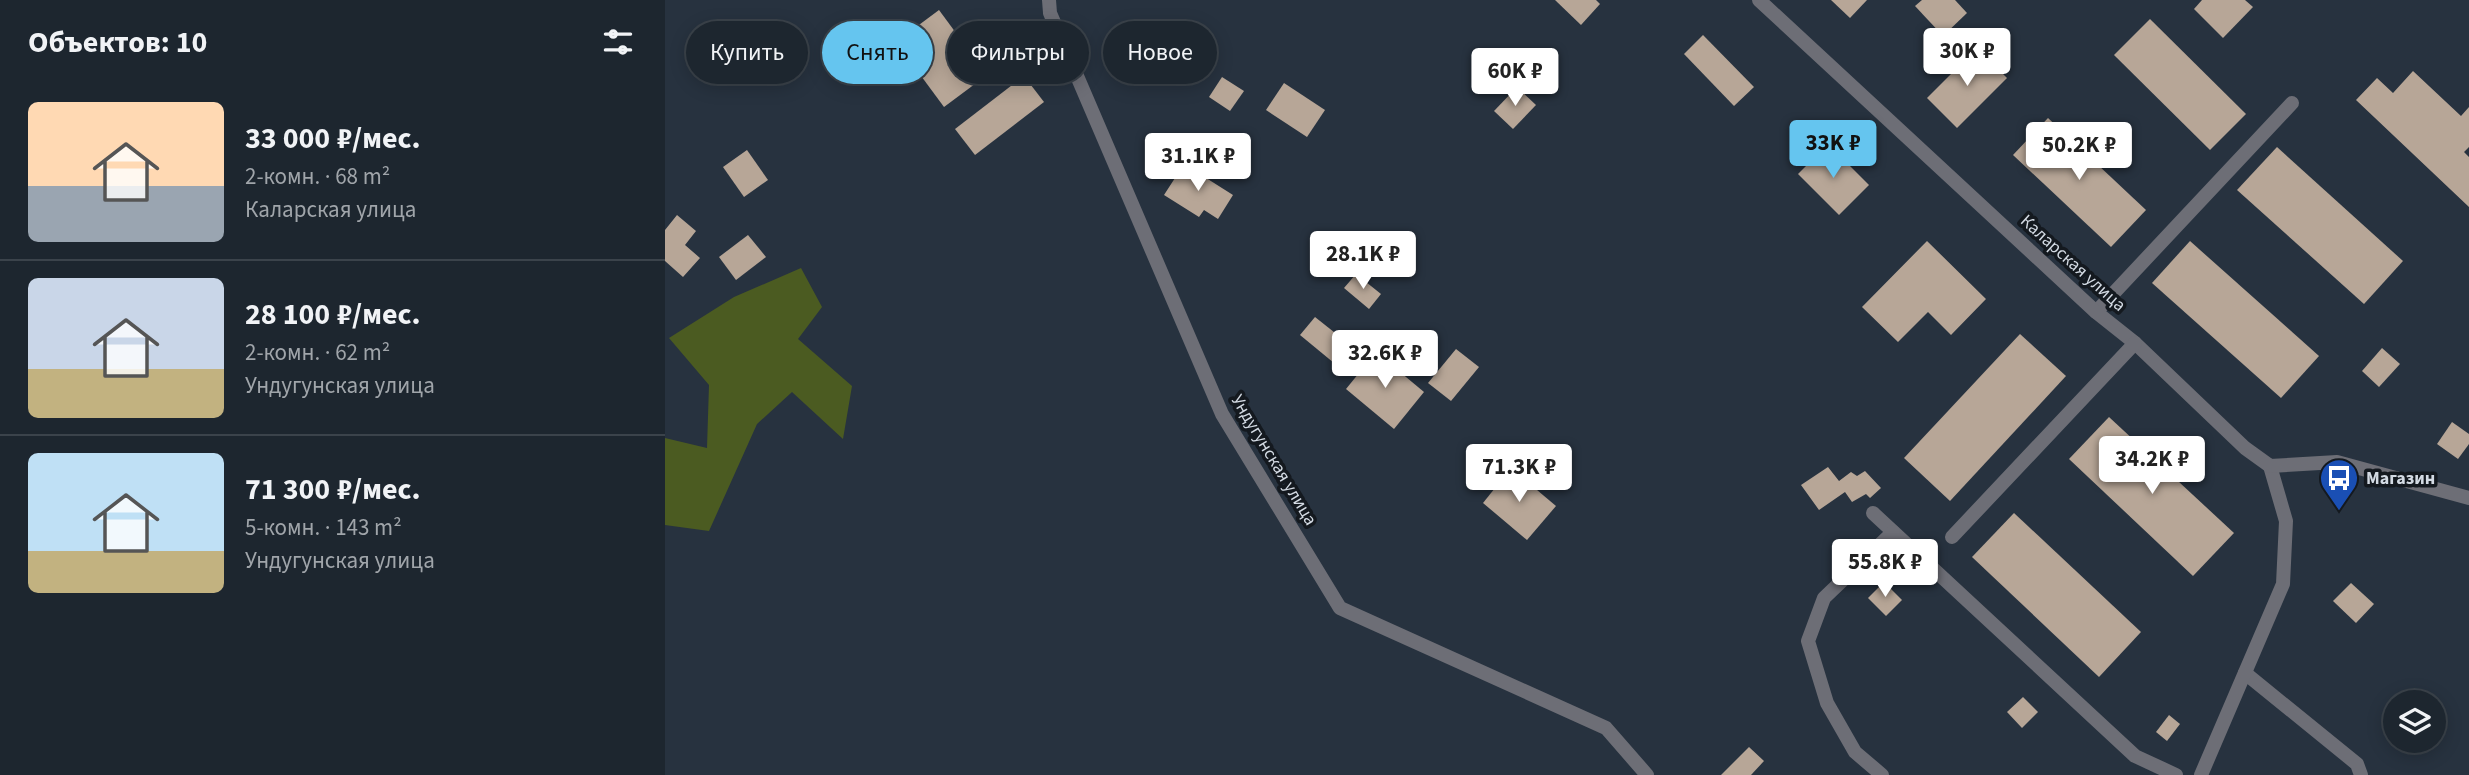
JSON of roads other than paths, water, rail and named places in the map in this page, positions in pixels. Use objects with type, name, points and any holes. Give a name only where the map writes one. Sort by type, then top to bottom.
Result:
[{"type":"street","name":"Ундугунская улица","points":[[1049,0],[1050,13],[1221,414],[1340,608],[1606,729],[1647,775]]},
{"type":"street","name":"Каларская улица","points":[[1759,0],[2096,312],[2135,343],[2245,448],[2270,466]]},
{"type":"street","points":[[2096,312],[2292,103]]},
{"type":"street","points":[[1952,537],[2135,343]]},
{"type":"street","points":[[2201,775],[2283,584],[2286,521],[2270,466],[2336,462],[2469,499]]},
{"type":"street","points":[[1873,513],[2135,756],[2176,775]]},
{"type":"street","points":[[1882,775],[1855,752],[1827,703],[1808,641],[1823,598],[1893,532]]},
{"type":"street","points":[[2245,673],[2357,764],[2361,775]]},
{"type":"place","name":"Магазин","points":[[2339,512]]}]
